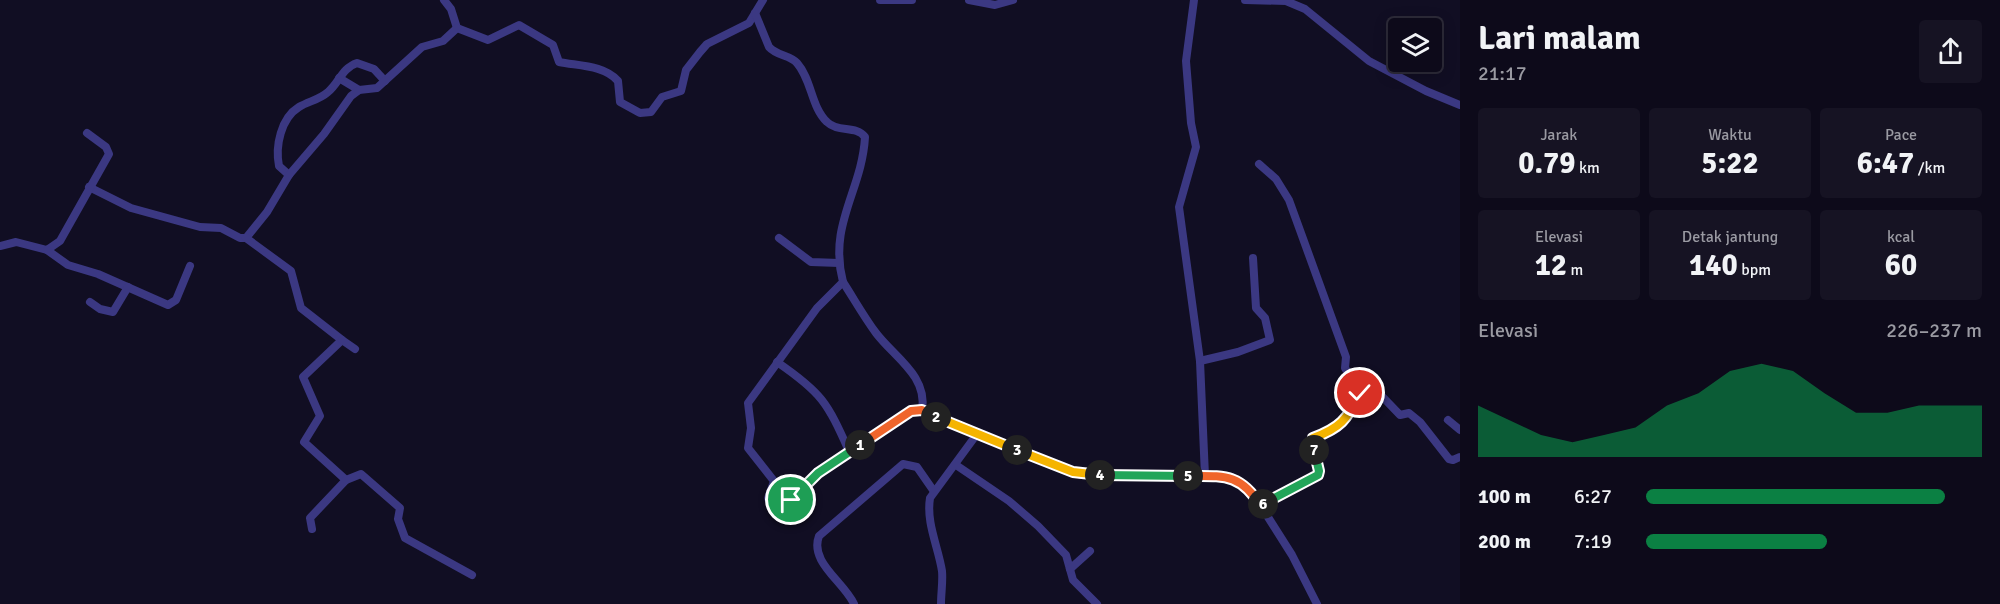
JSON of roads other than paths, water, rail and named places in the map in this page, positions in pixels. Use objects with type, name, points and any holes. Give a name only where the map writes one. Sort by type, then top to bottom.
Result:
[{"type":"street","points":[[444,0],[451,9],[452,22],[457,28],[488,39],[521,26],[553,45],[559,62],[600,70],[616,78],[620,102],[640,113],[648,112],[662,97],[681,91],[686,70],[707,44],[745,26],[763,0]]},
{"type":"street","points":[[880,0],[912,0]]},
{"type":"street","points":[[969,0],[995,5],[1013,0]]},
{"type":"street","points":[[1194,0],[1186,61],[1191,123],[1196,147],[1179,207],[1200,360],[1205,476]]},
{"type":"street","points":[[1245,0],[1286,2],[1305,9],[1370,61],[1426,92],[1460,105]]},
{"type":"street","points":[[755,14],[769,47],[793,60],[801,68],[826,122],[835,127],[859,131],[865,138],[839,232],[839,263],[843,282],[877,334],[912,373],[922,390],[922,410]]},
{"type":"street","points":[[246,238],[267,212],[288,175],[324,134],[351,96],[359,90],[375,89],[422,47],[443,41],[457,28]]},
{"type":"street","points":[[288,175],[279,166],[280,135],[286,120],[297,109],[330,91],[346,70],[357,63],[374,69],[385,81]]},
{"type":"street","points":[[339,78],[359,90]]},
{"type":"street","points":[[47,250],[60,241],[109,152],[87,133]]},
{"type":"street","points":[[1259,164],[1276,179],[1289,200],[1346,357],[1345,368],[1360,393]]},
{"type":"street","points":[[89,187],[131,208],[200,227],[221,228],[240,238],[246,238],[291,271],[303,311],[355,349]]},
{"type":"street","points":[[779,238],[812,262],[839,263]]},
{"type":"street","points":[[0,246],[15,242],[47,250],[68,265],[98,274],[171,305],[176,300],[190,266]]},
{"type":"street","points":[[1200,360],[1238,352],[1269,340],[1265,318],[1256,308],[1252,258]]},
{"type":"street","points":[[843,282],[818,308],[749,400],[747,406],[751,423],[748,448],[774,481],[768,498],[771,506],[783,507],[818,473],[849,451],[911,411],[922,410],[1082,475],[1227,476],[1236,479],[1250,490],[1261,506],[1292,555],[1317,604]]},
{"type":"street","points":[[90,302],[107,312],[113,312],[128,287]]},
{"type":"street","points":[[342,340],[303,377],[320,416],[304,442],[346,480]]},
{"type":"street","points":[[777,362],[817,392],[830,410],[849,451]]},
{"type":"street","points":[[1261,506],[1318,475],[1312,439],[1340,426],[1360,393],[1371,388],[1376,390],[1401,416],[1409,413],[1420,422],[1449,459],[1460,458]]},
{"type":"street","points":[[1448,420],[1460,430]]},
{"type":"street","points":[[941,604],[941,570],[928,508],[933,490],[956,465],[977,434]]},
{"type":"street","points":[[854,604],[843,584],[817,555],[816,545],[819,537],[903,464],[917,467],[933,490]]},
{"type":"street","points":[[956,465],[1009,501],[1038,526],[1066,555],[1073,580],[1097,604]]},
{"type":"street","points":[[312,529],[309,519],[346,480],[362,474],[400,508],[398,519],[405,538],[472,575]]},
{"type":"street","points":[[1070,569],[1090,550]]}]
